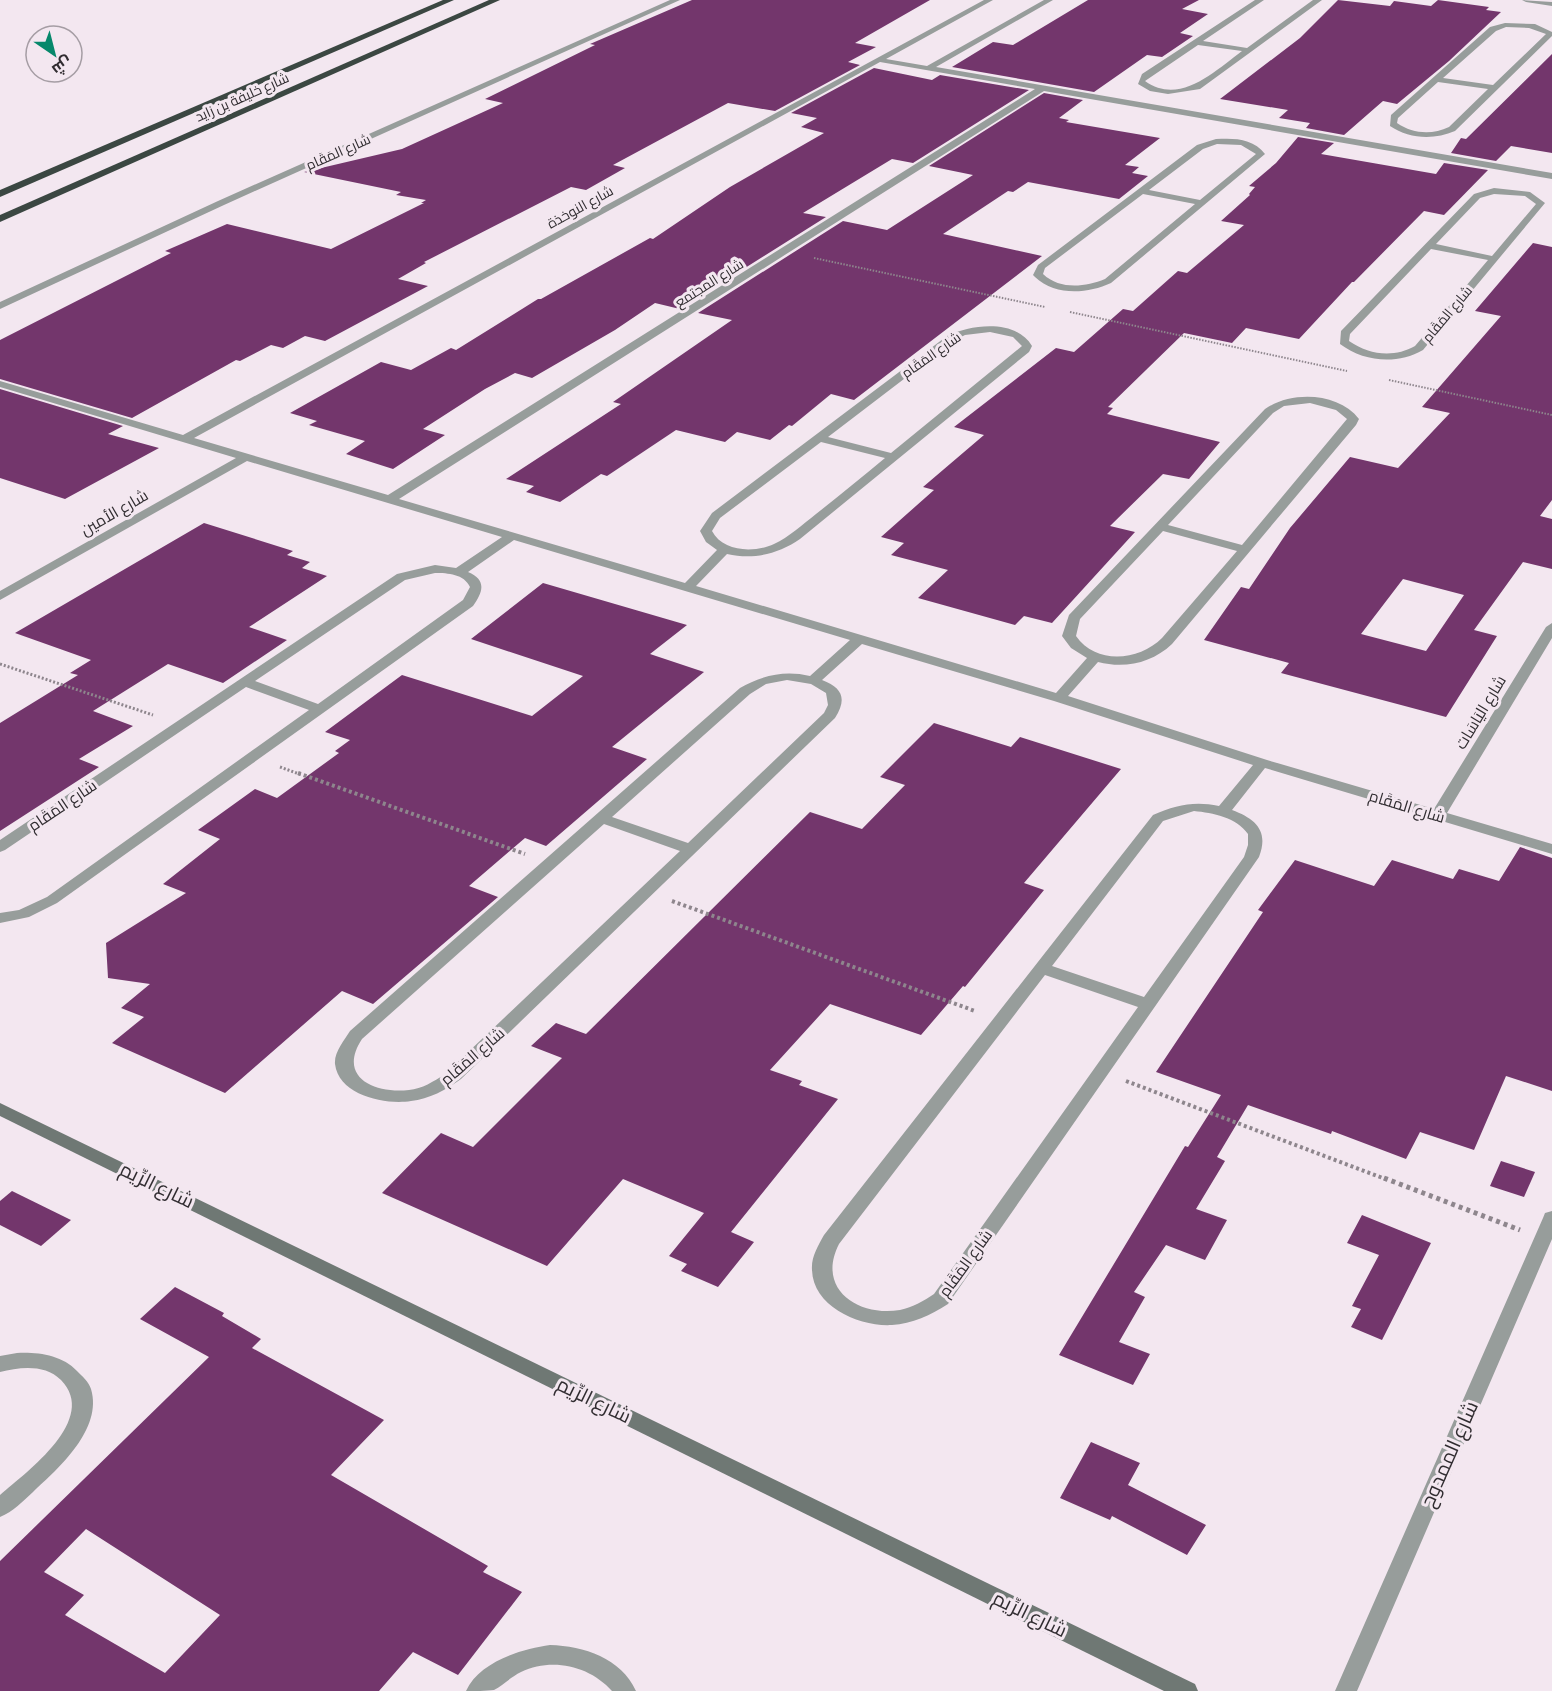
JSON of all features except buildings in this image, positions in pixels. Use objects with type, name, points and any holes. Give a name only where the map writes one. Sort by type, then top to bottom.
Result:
[{"type":"highway","name":"شارع خليفة بن زايد","points":[[0,194],[450,0]]},
{"type":"highway","name":"شارع خليفة بن زايد","points":[[0,219],[496,0]]},
{"type":"street","name":"شارع المَقَام","points":[[0,306],[221,203],[676,0]]},
{"type":"street","name":"شارع النوخذة","points":[[184,439],[989,0]]},
{"type":"street","points":[[929,68],[1049,0]]},
{"type":"street","points":[[1260,0],[1142,79],[1144,85],[1158,90],[1192,89],[1318,0]]},
{"type":"street","points":[[1526,0],[1552,4]]},
{"type":"street","points":[[1519,25],[1549,32],[1550,36],[1496,88],[1448,132],[1413,133],[1396,128],[1392,121],[1495,27],[1519,25]]},
{"type":"street","points":[[1196,42],[1248,50]]},
{"type":"street","name":"شارع المَقَام","points":[[879,60],[1398,150],[1526,182],[1541,203],[1414,351],[1387,356],[1365,353],[1344,342],[1345,333],[1478,196],[1526,182],[1552,176]]},
{"type":"street","points":[[1437,79],[1496,88]]},
{"type":"street","name":"شارع المجتمع","points":[[389,500],[1043,88]]},
{"type":"street","points":[[1138,104],[1158,90]]},
{"type":"street","points":[[1241,143],[1261,126]]},
{"type":"street","points":[[1398,150],[1413,133]]},
{"type":"street","points":[[1216,142],[1241,143],[1256,147],[1261,154],[1103,284],[1086,288],[1065,287],[1041,279],[1038,275],[1041,267],[1200,147],[1216,142]]},
{"type":"street","points":[[1142,191],[1203,202]]},
{"type":"street","points":[[1429,246],[1495,259]]},
{"type":"street","name":"شارع المَقَام","points":[[990,329],[1009,332],[1022,339],[1027,346],[1025,350],[796,536],[778,548],[752,552],[725,549],[708,538],[706,531],[716,516],[819,438],[956,334],[990,329]]},
{"type":"street","name":"شارع المَقَام","points":[[0,384],[510,537],[860,638],[1262,763],[1552,849]]},
{"type":"street","points":[[1310,400],[1330,404],[1345,411],[1353,419],[1167,640],[1151,654],[1125,660],[1095,657],[1073,644],[1068,636],[1074,618],[1161,527],[1275,406],[1290,401],[1310,400]]},
{"type":"street","points":[[819,438],[893,457]]},
{"type":"street","name":"شارع الأمين","points":[[0,596],[245,457]]},
{"type":"street","points":[[1161,527],[1245,549]]},
{"type":"street","points":[[0,918],[23,914],[52,900],[475,596],[478,589],[475,582],[459,572],[510,537]]},
{"type":"street","points":[[688,587],[725,549]]},
{"type":"street","name":"شارع المَقَام","points":[[0,847],[401,577],[423,570],[459,572]]},
{"type":"street","name":"شارع اليَاسَات","points":[[1438,815],[1552,627]]},
{"type":"street","points":[[813,680],[860,638]]},
{"type":"street","points":[[1059,698],[1095,657]]},
{"type":"street","name":"شارع المَقَام","points":[[800,677],[813,680],[832,691],[836,699],[836,707],[646,892],[443,1084],[410,1096],[391,1096],[375,1094],[361,1088],[350,1079],[344,1069],[343,1057],[347,1046],[357,1035],[753,685],[774,678],[800,677]]},
{"type":"street","points":[[244,682],[320,709]]},
{"type":"street","points":[[1223,811],[1262,763]]},
{"type":"street","name":"شارع المَقَام","points":[[1187,808],[1209,808],[1223,811],[1250,826],[1257,837],[1257,848],[941,1299],[926,1309],[908,1316],[887,1318],[866,1315],[848,1308],[833,1296],[823,1283],[820,1268],[822,1253],[1158,818],[1168,812],[1187,808]]},
{"type":"street","points":[[602,818],[690,849]]},
{"type":"street","points":[[1042,968],[1148,1004]]},
{"type":"street","name":"شارع الرِّيم","points":[[0,1109],[1187,1691]]},
{"type":"street","name":"شارع الممدوح","points":[[1346,1691],[1552,1218]]},
{"type":"street","points":[[0,1364],[11,1360],[36,1360],[58,1365],[74,1377],[83,1393],[84,1412],[75,1432],[60,1451],[0,1508]]},
{"type":"street","points":[[477,1691],[497,1672],[519,1661],[542,1655],[565,1654],[588,1660],[607,1671],[624,1691]]},
{"type":"path","points":[[784,251],[1052,308]]},
{"type":"path","points":[[1063,311],[1354,373]]},
{"type":"path","points":[[1389,380],[1552,415]]},
{"type":"path","points":[[0,664],[180,724]]},
{"type":"path","points":[[252,757],[551,864]]},
{"type":"path","points":[[646,892],[1001,1021]]},
{"type":"path","points":[[1101,1071],[1543,1238]]}]
